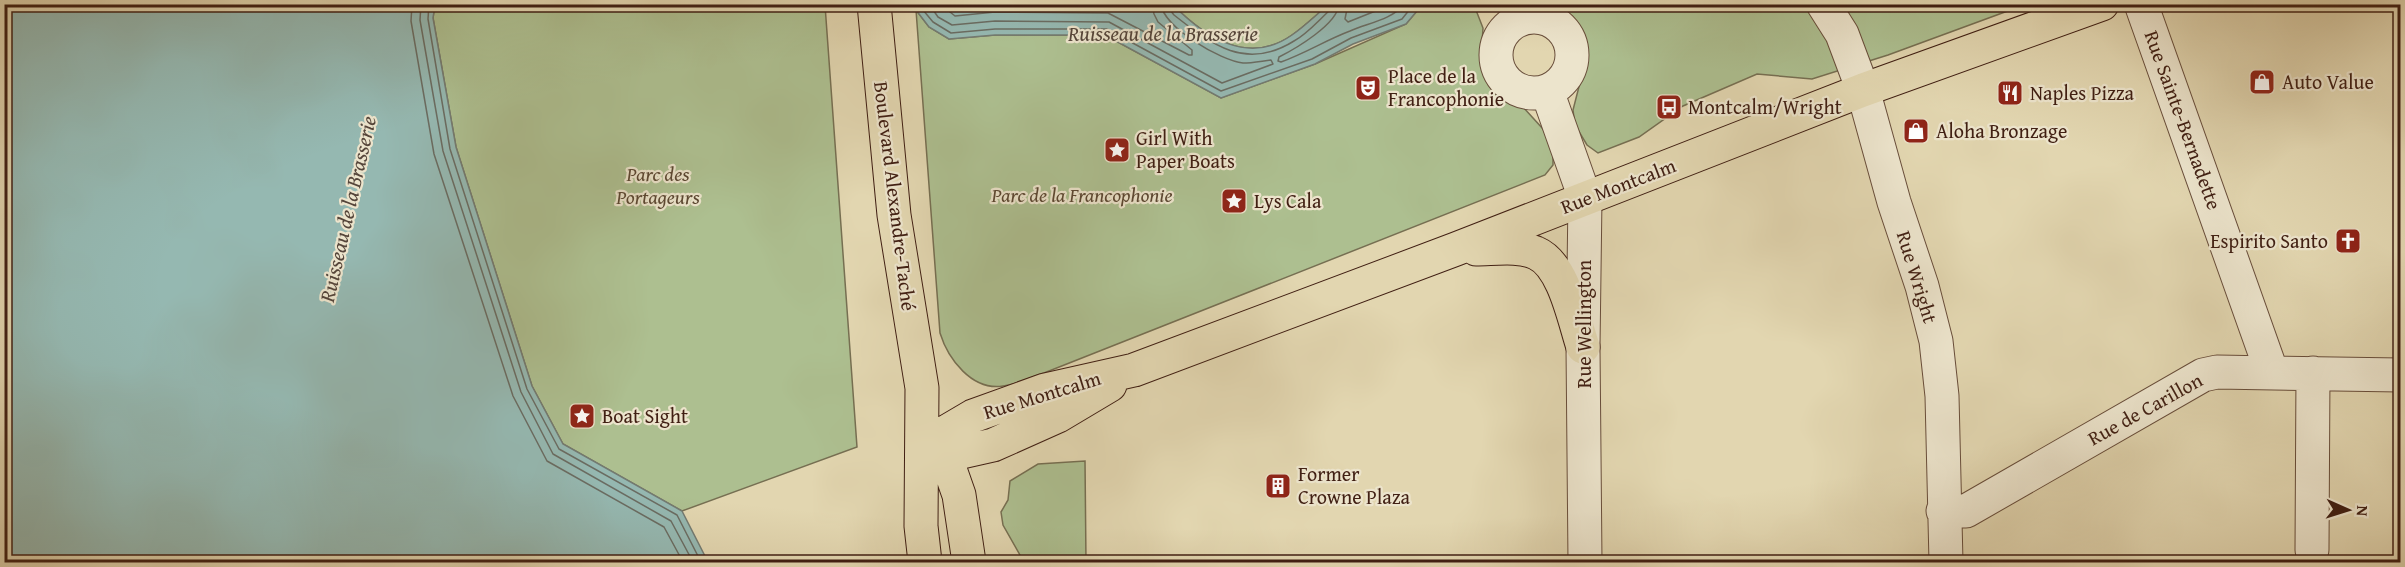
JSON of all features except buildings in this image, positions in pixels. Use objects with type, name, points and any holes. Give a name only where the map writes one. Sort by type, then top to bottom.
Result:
[{"type":"main road","name":"Boulevard Alexandre-Taché","points":[[874,4],[894,215],[932,450],[921,526],[925,562]]},
{"type":"main road","name":"Rue Montcalm","points":[[932,450],[973,416],[1046,390],[1134,370],[1456,249],[1863,90],[2102,4]]},
{"type":"main road","points":[[1456,249],[1522,249],[1538,253],[1555,270],[1583,347]]},
{"type":"main road","name":"Boulevard Alexandre-Taché","points":[[932,450],[958,495],[969,562]]},
{"type":"street","name":"Rue Wright","points":[[1823,4],[1842,34],[1863,90],[1894,202],[1922,286],[1936,341],[1942,396],[1946,562]]},
{"type":"street","name":"Rue Sainte-Bernadette","points":[[2140,4],[2272,373]]},
{"type":"street","name":"Rue Wellington","points":[[1547,91],[1585,198],[1583,347],[1586,562]]},
{"type":"street","name":"Rue de Carillon","points":[[1943,511],[1966,511],[2203,375],[2217,372],[2400,375]]},
{"type":"street","points":[[2312,550],[2313,373]]},
{"type":"green space","name":"Parc des Portageurs","points":[[435,5],[825,5],[857,447],[682,511],[563,444],[532,386],[456,147],[433,18]]},
{"type":"green space","points":[[1173,5],[1328,5],[1292,35],[1276,44],[1259,48],[1243,48],[1213,37],[1185,17]]},
{"type":"green space","name":"Parc de la Francophonie","points":[[1422,5],[1474,5],[1483,28],[1481,61],[1490,80],[1523,107],[1543,129],[1553,151],[1553,165],[1545,175],[1019,382],[1003,386],[981,383],[955,363],[940,333],[916,10],[929,27],[949,39],[995,35],[1105,35],[1221,98],[1315,64],[1406,24]]},
{"type":"green space","points":[[1551,5],[2024,5],[1888,55],[1812,79],[1757,74],[1683,106],[1639,137],[1598,153],[1587,145],[1575,125],[1573,110],[1584,67],[1566,13]]},
{"type":"green space","points":[[1085,461],[1086,562],[1024,562],[1003,525],[1001,512],[1008,500],[1010,481],[1038,464]]},
{"type":"water","points":[[4,5],[435,5],[433,18],[456,147],[532,386],[563,444],[682,511],[708,562],[5,562]]},
{"type":"water","name":"Ruisseau de la Brasserie","points":[[766,5],[1173,5],[1185,17],[1213,37],[1243,48],[1259,48],[1276,44],[1292,35],[1328,5],[1422,5],[1406,24],[1353,44],[1315,64],[1221,98],[1105,35],[995,35],[949,39],[929,27],[916,10],[785,10]]},
{"type":"pier","points":[[841,5],[905,5],[905,13],[842,13]]},
{"type":"place","name":"Auto Value","points":[[2262,82]]},
{"type":"place","name":"Place de la Francophonie","points":[[1368,88]]},
{"type":"place","name":"Naples Pizza","points":[[2010,93]]},
{"type":"place","name":"Montcalm/Wright","points":[[1669,107]]},
{"type":"place","name":"Aloha Bronzage","points":[[1916,131]]},
{"type":"place","name":"Girl With Paper Boats","points":[[1117,150]]},
{"type":"place","name":"Lys Cala","points":[[1234,201]]},
{"type":"place","name":"Espirito Santo","points":[[2348,241]]},
{"type":"place","name":"Boat Sight","points":[[582,416]]},
{"type":"place","name":"Former Crowne Plaza","points":[[1278,486]]}]
